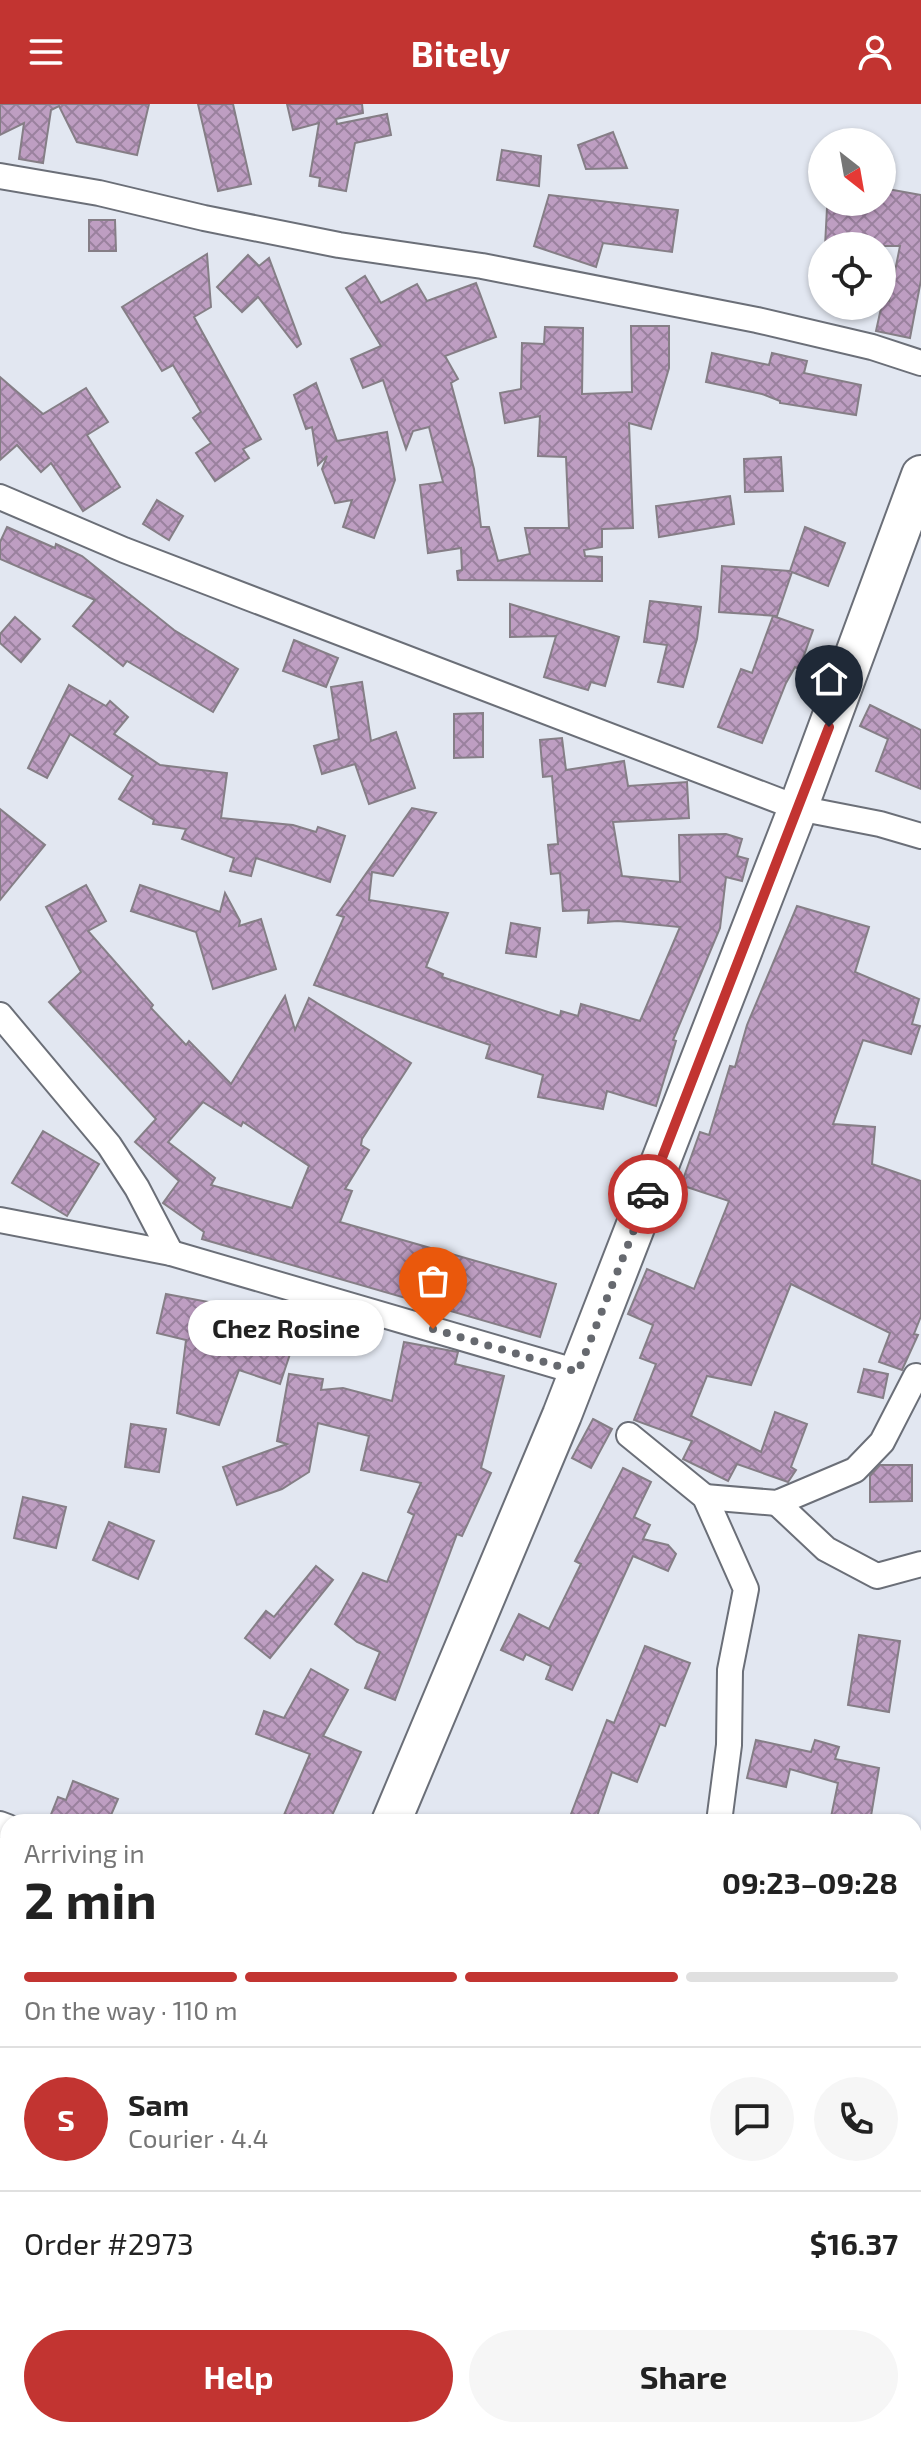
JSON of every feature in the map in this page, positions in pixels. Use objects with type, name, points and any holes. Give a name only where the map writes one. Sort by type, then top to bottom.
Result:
[{"type":"main road","points":[[394,1814],[578,1372],[798,808],[921,475]]},
{"type":"street","points":[[0,176],[99,193],[339,245],[482,266],[757,320],[872,347],[921,363]]},
{"type":"street","points":[[0,497],[124,550],[798,808],[921,836]]},
{"type":"street","points":[[0,1015],[109,1145],[137,1188],[171,1253]]},
{"type":"street","points":[[0,1220],[171,1253],[578,1372]]},
{"type":"street","points":[[705,1497],[777,1503],[855,1470],[882,1442],[916,1376]]},
{"type":"street","points":[[629,1435],[705,1497],[746,1589],[730,1670],[729,1745],[720,1814]]},
{"type":"street","points":[[777,1503],[826,1549],[877,1576],[921,1564]]},
{"type":"building","points":[[0,104],[149,104],[137,155],[77,142],[59,106],[51,110],[43,163],[19,159],[24,123],[0,135]]},
{"type":"building","points":[[198,104],[233,104],[251,184],[218,191]]},
{"type":"building","points":[[287,104],[362,104],[363,113],[336,119],[337,124],[387,114],[391,135],[355,143],[346,191],[319,186],[320,178],[310,176],[319,123],[293,130]]},
{"type":"building","points":[[613,132],[627,168],[586,169],[578,145]]},
{"type":"building","points":[[502,150],[541,156],[539,186],[497,180]]},
{"type":"building","points":[[896,191],[921,195],[921,280],[910,338],[876,331],[878,320],[896,320],[896,266],[900,246],[896,246],[896,232],[826,232],[827,216],[896,216]]},
{"type":"building","points":[[549,195],[678,210],[672,252],[603,243],[596,267],[534,246]]},
{"type":"building","points":[[89,220],[115,220],[116,251],[89,251]]},
{"type":"building","points":[[207,254],[211,307],[194,317],[261,439],[243,449],[249,458],[215,481],[196,453],[211,443],[193,418],[201,412],[173,365],[162,371],[122,307]]},
{"type":"building","points":[[248,255],[259,266],[269,258],[301,344],[297,347],[258,297],[242,312],[217,287]]},
{"type":"building","points":[[365,276],[381,303],[417,284],[427,301],[476,283],[496,337],[445,356],[458,379],[451,383],[474,469],[481,527],[489,527],[498,561],[530,554],[525,528],[569,528],[566,457],[538,456],[540,416],[505,423],[500,393],[521,389],[522,343],[544,344],[545,327],[583,328],[582,394],[632,392],[631,326],[669,326],[669,368],[651,429],[629,423],[633,528],[602,529],[602,547],[584,550],[585,556],[602,557],[602,581],[458,580],[457,571],[462,570],[461,548],[428,553],[420,485],[443,482],[429,427],[413,431],[406,449],[383,380],[363,388],[351,359],[381,346],[346,288]]},
{"type":"building","points":[[712,353],[769,365],[772,353],[807,361],[804,373],[861,385],[856,415],[780,403],[762,394],[706,382]]},
{"type":"building","points":[[0,377],[43,414],[86,388],[108,422],[87,435],[120,487],[83,511],[51,463],[41,472],[17,445],[0,460]]},
{"type":"building","points":[[316,383],[337,441],[387,432],[395,480],[374,538],[343,527],[352,500],[335,503],[322,469],[327,456],[318,465],[312,427],[306,429],[294,395]]},
{"type":"building","points":[[781,457],[783,491],[745,492],[744,459]]},
{"type":"building","points":[[730,496],[734,524],[659,537],[656,506]]},
{"type":"building","points":[[157,500],[183,516],[169,540],[143,524]]},
{"type":"building","points":[[7,527],[82,556],[174,630],[238,669],[213,712],[127,661],[123,666],[73,626],[95,600],[0,559],[0,542]]},
{"type":"building","points":[[805,527],[845,543],[828,586],[792,572],[777,616],[719,612],[722,566],[790,571]]},
{"type":"building","points":[[650,601],[701,607],[697,639],[683,687],[658,682],[667,645],[644,642]]},
{"type":"building","points":[[510,604],[619,637],[605,686],[591,682],[588,690],[544,677],[556,636],[510,637]]},
{"type":"building","points":[[773,616],[813,630],[799,669],[795,667],[786,683],[762,743],[718,727],[741,669],[752,673]]},
{"type":"building","points":[[15,617],[40,639],[21,662],[0,643],[0,634]]},
{"type":"building","points":[[294,640],[338,658],[326,687],[283,671]]},
{"type":"building","points":[[362,682],[371,741],[396,732],[415,788],[369,804],[355,764],[322,774],[314,746],[339,739],[331,687]]},
{"type":"building","points":[[69,685],[106,706],[110,701],[128,717],[114,734],[160,765],[227,773],[221,818],[293,825],[316,832],[318,827],[345,836],[330,882],[256,858],[251,876],[230,871],[234,858],[182,839],[186,829],[153,824],[154,820],[119,799],[133,776],[70,734],[47,778],[28,768]]},
{"type":"building","points":[[870,705],[921,730],[921,789],[876,771],[888,739],[860,726]]},
{"type":"building","points":[[483,713],[483,757],[454,758],[454,714]]},
{"type":"building","points":[[562,738],[566,770],[624,761],[628,786],[687,782],[689,818],[613,822],[622,876],[680,882],[679,835],[726,834],[742,839],[737,856],[748,859],[742,881],[726,877],[720,928],[673,1040],[676,1041],[656,1106],[607,1091],[603,1109],[538,1097],[543,1075],[486,1058],[490,1045],[314,985],[344,917],[337,915],[412,808],[436,813],[393,876],[372,872],[369,900],[448,913],[426,967],[443,974],[442,977],[560,1016],[561,1011],[578,1016],[581,1004],[640,1021],[680,927],[618,921],[588,923],[589,910],[563,911],[560,873],[551,874],[548,845],[558,844],[552,776],[543,777],[540,740]]},
{"type":"building","points":[[0,809],[45,845],[0,900]]},
{"type":"building","points":[[86,885],[106,921],[88,931],[153,1005],[151,1008],[186,1045],[189,1041],[231,1084],[285,996],[295,1030],[309,998],[411,1063],[362,1139],[361,1145],[369,1150],[345,1189],[352,1191],[340,1222],[556,1284],[540,1337],[202,1239],[204,1232],[163,1203],[179,1181],[135,1142],[156,1119],[49,1002],[81,972],[46,907]],"holes":[[[203,1102],[241,1126],[243,1122],[309,1166],[292,1208],[211,1185],[215,1178],[168,1142]]]},
{"type":"building","points":[[140,885],[220,912],[225,893],[240,921],[239,926],[261,919],[276,969],[213,989],[196,932],[131,911]]},
{"type":"building","points":[[797,906],[869,927],[855,972],[919,999],[912,1024],[920,1026],[911,1054],[863,1040],[833,1124],[875,1127],[872,1164],[921,1181],[921,1316],[914,1334],[918,1335],[902,1370],[879,1362],[890,1333],[791,1284],[751,1385],[707,1376],[691,1416],[761,1452],[775,1412],[807,1424],[791,1467],[796,1470],[788,1482],[737,1464],[728,1481],[683,1459],[692,1441],[634,1420],[656,1364],[640,1358],[653,1325],[628,1314],[647,1269],[694,1289],[729,1201],[681,1185],[700,1132],[709,1135],[730,1066],[735,1067],[747,1025]]},
{"type":"building","points":[[511,923],[540,928],[536,957],[506,953]]},
{"type":"building","points":[[43,1131],[99,1164],[67,1216],[12,1183]]},
{"type":"building","points":[[166,1294],[235,1307],[234,1314],[256,1321],[255,1326],[295,1339],[280,1384],[239,1370],[219,1425],[177,1413],[186,1340],[157,1333]]},
{"type":"building","points":[[404,1342],[458,1352],[455,1364],[504,1376],[481,1468],[491,1473],[462,1536],[457,1534],[395,1700],[365,1688],[380,1652],[357,1642],[335,1624],[363,1573],[387,1582],[414,1515],[408,1512],[421,1483],[361,1470],[369,1436],[318,1423],[309,1472],[282,1489],[237,1505],[223,1467],[287,1444],[277,1441],[289,1374],[323,1379],[321,1390],[343,1388],[392,1401]]},
{"type":"building","points":[[864,1369],[888,1374],[883,1398],[858,1392]]},
{"type":"building","points":[[593,1419],[612,1429],[591,1468],[572,1458]]},
{"type":"building","points":[[131,1424],[166,1429],[159,1472],[125,1467]]},
{"type":"building","points":[[880,1465],[912,1465],[912,1501],[870,1502],[870,1476]]},
{"type":"building","points":[[623,1468],[651,1482],[634,1517],[650,1525],[643,1539],[668,1545],[676,1554],[668,1571],[633,1556],[572,1690],[546,1679],[551,1666],[526,1654],[523,1660],[501,1650],[519,1614],[549,1629],[581,1564],[575,1561]]},
{"type":"building","points":[[23,1497],[66,1507],[56,1548],[14,1538]]},
{"type":"building","points":[[109,1522],[154,1541],[138,1579],[93,1560]]},
{"type":"building","points":[[316,1566],[333,1580],[270,1658],[245,1638],[266,1611],[274,1617]]},
{"type":"building","points":[[859,1635],[900,1641],[889,1712],[848,1705]]},
{"type":"building","points":[[645,1646],[690,1663],[665,1726],[660,1724],[637,1782],[612,1772],[598,1814],[571,1814],[607,1720],[614,1723]]},
{"type":"building","points":[[311,1669],[348,1690],[323,1736],[361,1752],[333,1814],[284,1814],[310,1754],[256,1734],[264,1711],[284,1718]]},
{"type":"building","points":[[756,1740],[811,1752],[815,1740],[839,1747],[835,1759],[879,1768],[871,1814],[832,1814],[838,1783],[790,1769],[786,1787],[747,1778]]},
{"type":"building","points":[[73,1781],[118,1799],[111,1814],[51,1814],[58,1797],[66,1800]]},
{"type":"way so far","points":[[433,1329],[578,1372],[648,1194]]},
{"type":"place","name":"Chez Rosine","points":[[433,1329]]},
{"type":"route","points":[[648,1194],[829,727]]}]
